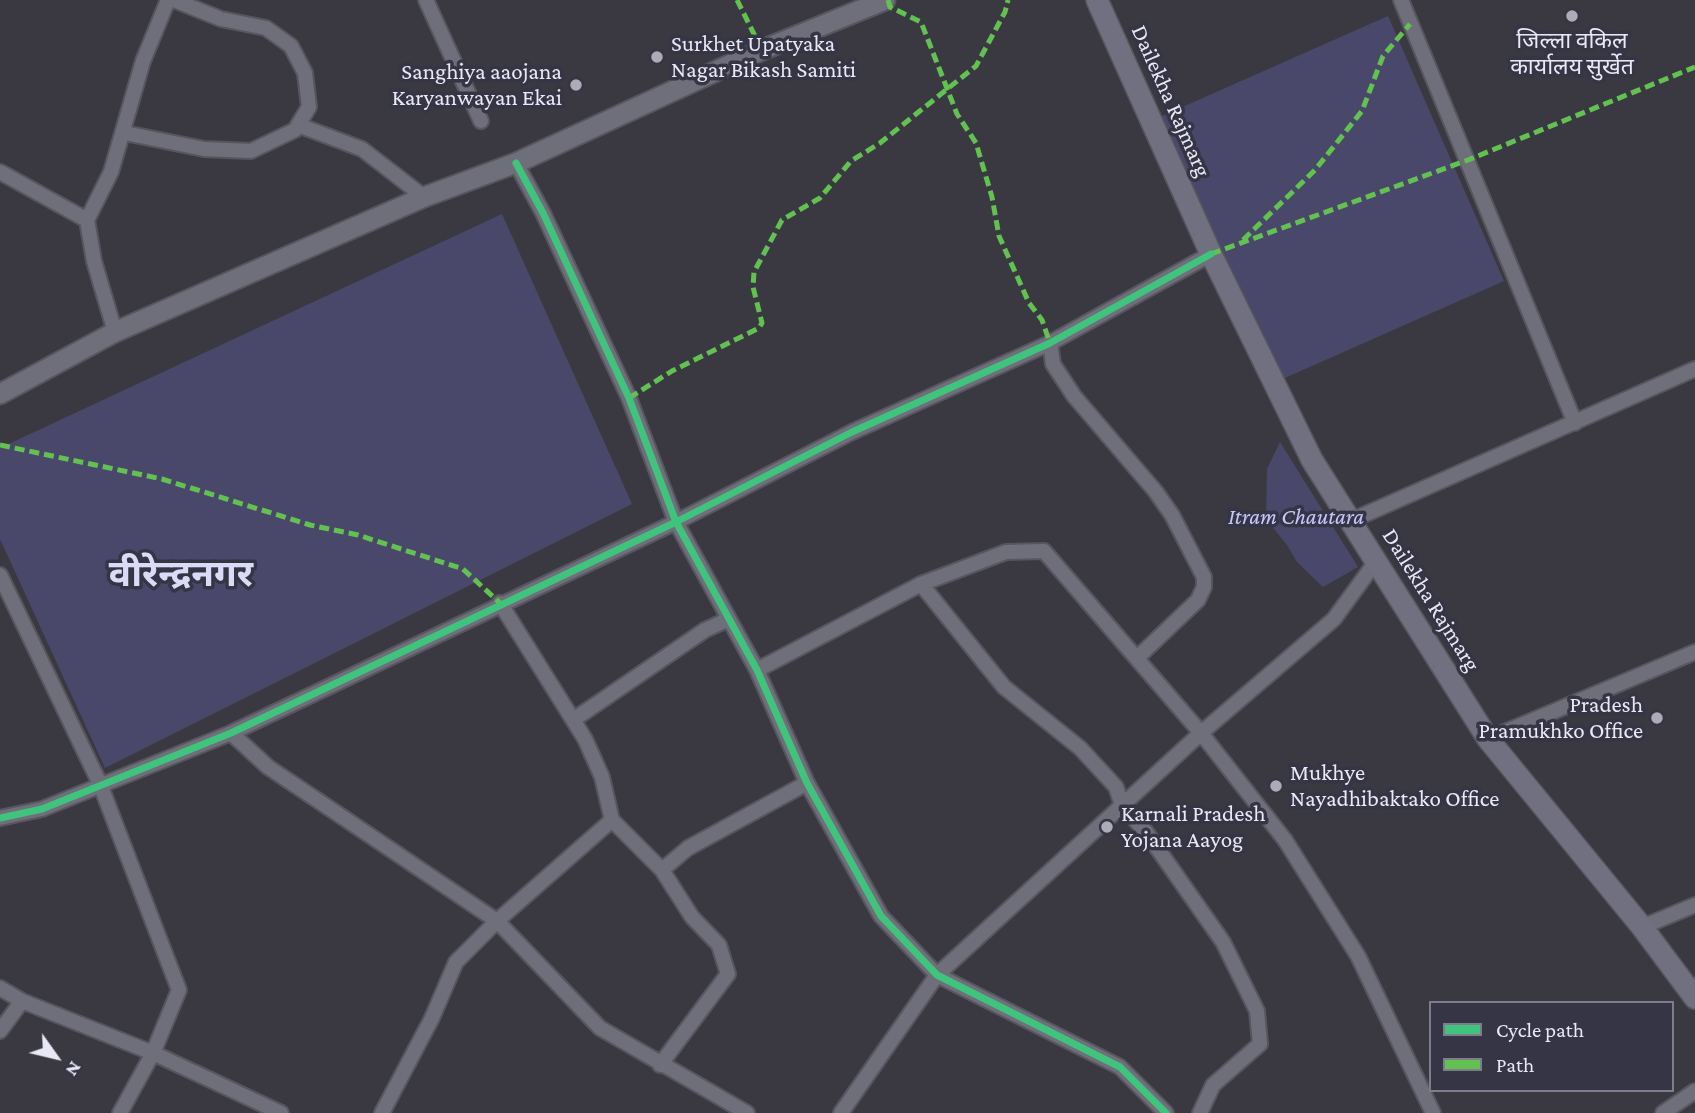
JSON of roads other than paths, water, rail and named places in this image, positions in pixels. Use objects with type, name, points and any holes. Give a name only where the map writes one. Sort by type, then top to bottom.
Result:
[{"type":"main road","name":"Dailekha Rajmarg","points":[[1097,0],[1211,254],[1301,439],[1350,522],[1377,560],[1488,739],[1642,927],[1695,998]]},
{"type":"street","points":[[115,332],[94,261],[86,220],[111,172],[125,133],[144,61],[168,0]]},
{"type":"street","points":[[125,133],[204,149],[251,151],[295,130],[309,107],[305,73],[291,46],[266,28],[221,19],[174,0]]},
{"type":"street","points":[[426,0],[481,121]]},
{"type":"street","points":[[0,394],[115,332],[424,197],[516,163],[762,50],[885,0]]},
{"type":"street","points":[[1401,0],[1575,423]]},
{"type":"street","points":[[298,125],[362,149],[424,197]]},
{"type":"street","points":[[516,163],[549,225],[629,398],[676,522],[757,670],[807,783],[881,916],[937,975],[1120,1067],[1166,1113]]},
{"type":"street","points":[[0,172],[86,220]]},
{"type":"street","points":[[0,818],[42,808],[231,733],[500,603],[676,522],[852,432],[1050,343],[1211,254]]},
{"type":"street","points":[[1050,343],[1052,364],[1074,396],[1156,492],[1172,515],[1204,578],[1204,587],[1198,600],[1138,659]]},
{"type":"street","points":[[1350,522],[1695,369]]},
{"type":"street","points":[[757,670],[921,584],[1006,552],[1044,551],[1201,733],[1285,840],[1358,956],[1433,1113]]},
{"type":"street","points":[[841,1113],[937,975],[1201,733],[1335,619],[1377,560]]},
{"type":"street","points":[[0,575],[100,783],[178,990],[153,1054],[120,1113]]},
{"type":"street","points":[[921,584],[1004,687],[1080,748],[1116,787],[1122,805],[1146,832],[1223,942],[1257,1011],[1260,1044],[1213,1086],[1200,1113]]},
{"type":"street","points":[[500,603],[573,719],[602,777],[612,820],[662,870],[692,917],[719,945],[728,974],[660,1065]]},
{"type":"street","points":[[573,719],[705,630],[729,618]]},
{"type":"street","points":[[1488,739],[1695,652]]},
{"type":"street","points":[[231,733],[268,768],[497,921],[600,1028],[747,1113]]},
{"type":"street","points":[[662,870],[688,848],[807,783]]},
{"type":"street","points":[[382,1113],[432,1018],[456,962],[497,921],[612,820]]},
{"type":"street","points":[[1642,927],[1695,905]]},
{"type":"street","points":[[0,988],[22,1001],[153,1054],[255,1108],[281,1113]]},
{"type":"street","points":[[0,1031],[22,1001]]},
{"type":"street","points":[[1663,1113],[1695,1091]]},
{"type":"place","name":"जिल्ला वकिल कार्यालय सुर्खेत","points":[[1572,16]]},
{"type":"place","name":"Surkhet Upatyaka Nagar Bikash Samiti","points":[[657,57]]},
{"type":"place","name":"Sanghiya aaojana Karyanwayan Ekai","points":[[576,85]]},
{"type":"place","name":"Pradesh Pramukhko Office","points":[[1657,718]]},
{"type":"place","name":"Mukhye Nayadhibaktako Office","points":[[1276,786]]},
{"type":"place","name":"Karnali Pradesh Yojana Aayog","points":[[1107,827]]},
{"type":"district","name":"वीरेन्द्रनगर","points":[[181,575]]},
{"type":"park label","name":"Itram Chautara","points":[[1296,517]]}]
